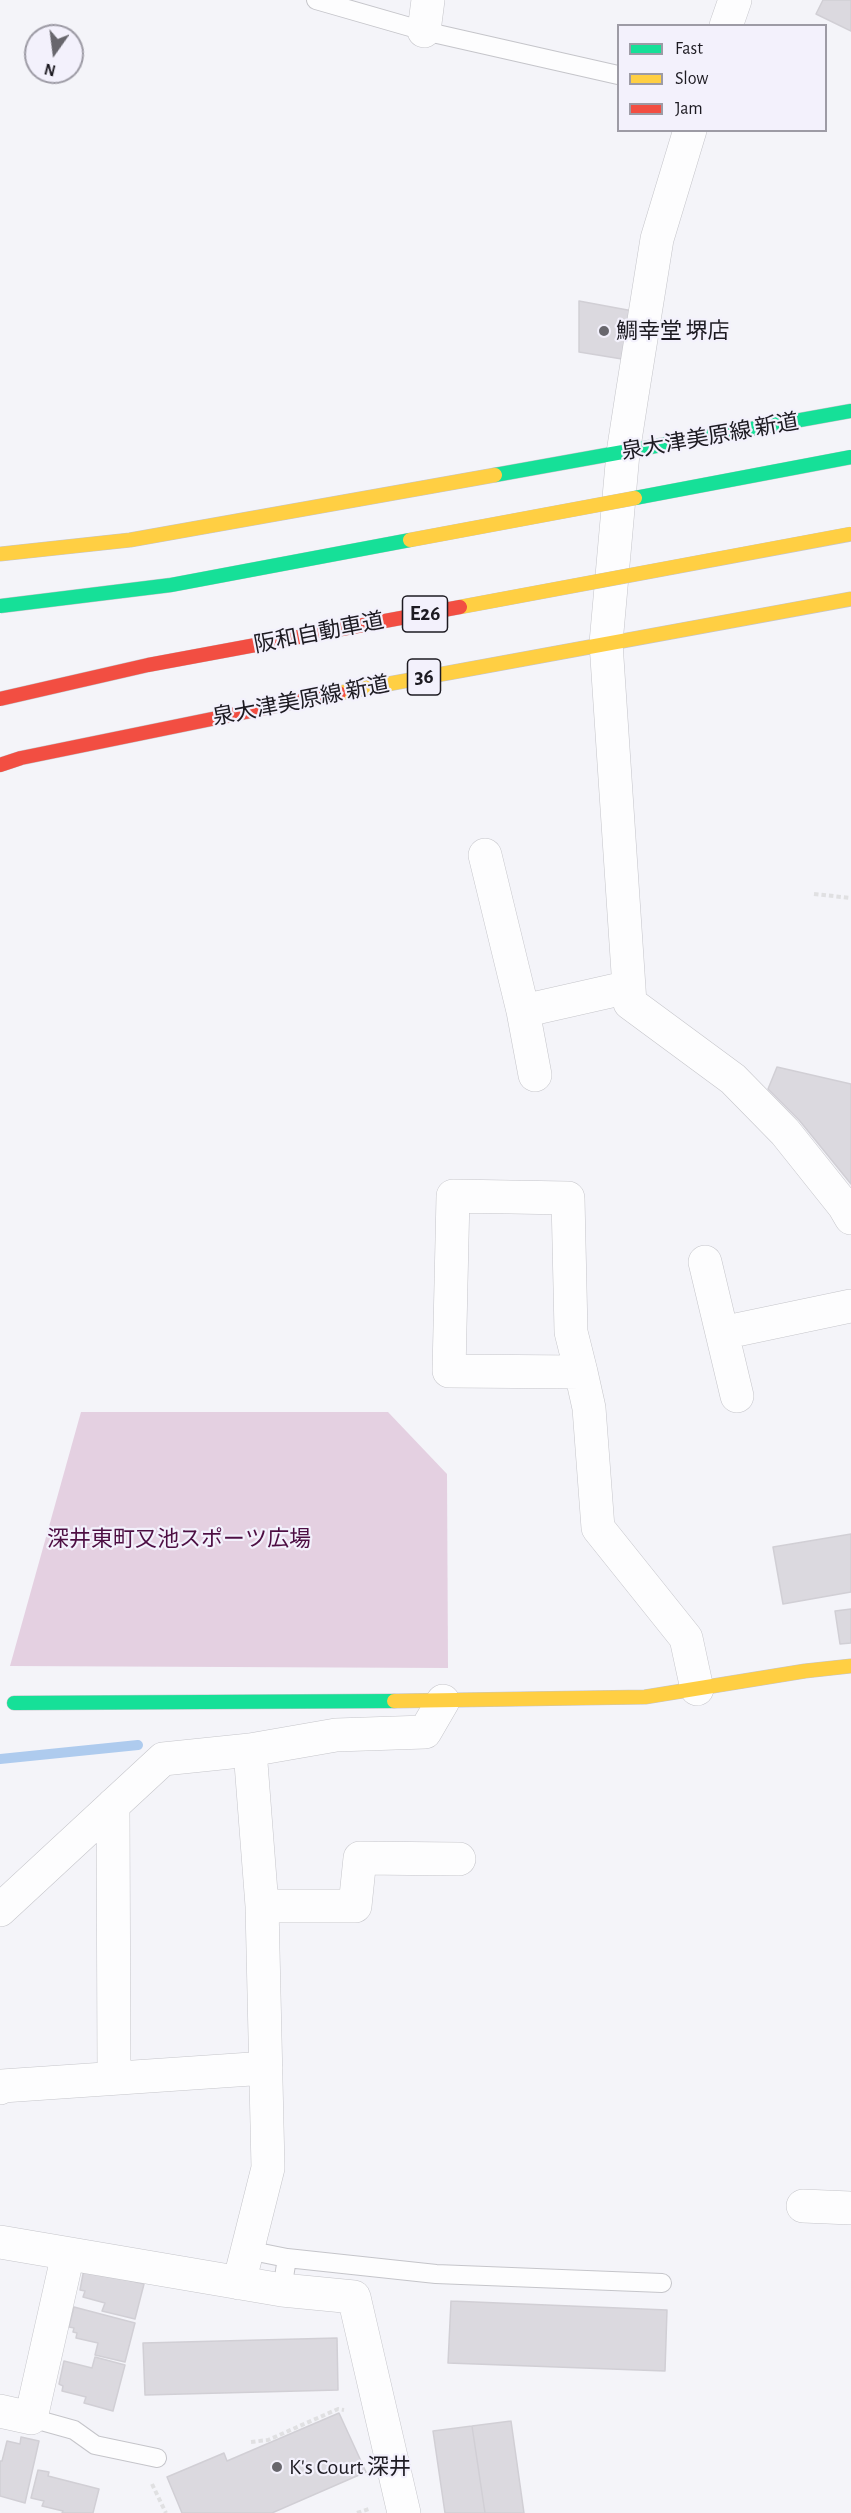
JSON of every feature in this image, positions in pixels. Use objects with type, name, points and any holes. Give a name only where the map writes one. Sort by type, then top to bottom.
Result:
[{"type":"main road","name":"泉大津美原線 新道","points":[[0,554],[130,540],[851,411]]},
{"type":"main road","points":[[0,606],[171,585],[851,457]]},
{"type":"main road","name":"阪和自動車道","points":[[0,699],[148,665],[851,534]]},
{"type":"main road","name":"泉大津美原線 新道","points":[[0,765],[21,758],[354,690],[851,599]]},
{"type":"main road","points":[[5,1700],[443,1701],[645,1697],[805,1671],[851,1666]]},
{"type":"street","points":[[727,24],[735,0]]},
{"type":"street","points":[[689,132],[657,239],[623,453],[606,644],[630,1003],[733,1079],[785,1132],[851,1218]]},
{"type":"street","points":[[485,855],[524,1011],[535,1075]]},
{"type":"street","points":[[524,1011],[629,987]]},
{"type":"street","points":[[581,1372],[449,1371],[453,1196],[568,1198],[571,1332],[581,1372],[589,1407],[598,1528],[686,1638],[697,1689]]},
{"type":"street","points":[[705,1262],[737,1396]]},
{"type":"street","points":[[722,1333],[851,1306]]},
{"type":"street","points":[[0,1910],[163,1759],[250,1750],[336,1736],[425,1732],[443,1701]]},
{"type":"street","points":[[239,2283],[268,2168],[262,1906],[250,1750]]},
{"type":"street","points":[[113,1805],[114,2078]]},
{"type":"street","points":[[262,1906],[355,1906],[360,1858],[459,1859]]},
{"type":"street","points":[[0,2088],[2,2086],[266,2068]]},
{"type":"street","points":[[803,2206],[851,2208]]},
{"type":"street","points":[[0,2242],[239,2283],[284,2274],[354,2297],[404,2513]]},
{"type":"street","points":[[16,2415],[68,2254]]},
{"type":"lane","points":[[316,0],[426,15],[617,75]]},
{"type":"lane","points":[[247,2250],[284,2274],[436,2274],[662,2283]]},
{"type":"lane","points":[[16,2415],[74,2430],[95,2445],[157,2458]]},
{"type":"path","points":[[814,894],[851,898]]},
{"type":"path","points":[[251,2442],[268,2440],[338,2409],[345,2411]]},
{"type":"path","points":[[152,2484],[166,2513]]},
{"type":"green space","name":"深井東町又池スポーツ広場","points":[[81,1412],[388,1412],[447,1474],[448,1668],[10,1666]]},
{"type":"building","points":[[823,0],[851,0],[851,31],[816,14]]},
{"type":"building","name":"鯛幸堂 堺店","points":[[579,301],[633,311],[622,359],[579,352]]},
{"type":"building","points":[[777,1067],[851,1084],[851,1184],[799,1120],[768,1089]]},
{"type":"building","points":[[851,1534],[851,1592],[783,1604],[773,1547]]},
{"type":"building","points":[[851,1609],[851,1643],[840,1644],[835,1611]]},
{"type":"building","points":[[84,2269],[144,2284],[135,2319],[102,2311],[105,2303],[83,2297],[85,2291],[80,2290]]},
{"type":"building","points":[[451,2301],[667,2310],[665,2371],[448,2363]]},
{"type":"building","points":[[74,2307],[135,2323],[125,2362],[95,2355],[98,2343],[76,2338],[77,2333],[73,2332],[74,2328],[69,2327]]},
{"type":"building","points":[[337,2338],[338,2390],[145,2395],[143,2343]]},
{"type":"building","points":[[95,2357],[125,2365],[113,2411],[84,2403],[86,2397],[62,2391],[63,2386],[59,2384],[64,2361],[92,2368]]},
{"type":"building","name":"K's Court 深井","points":[[339,2413],[366,2472],[272,2513],[182,2513],[167,2477],[224,2453],[227,2461]]},
{"type":"building","points":[[511,2421],[524,2513],[485,2513],[472,2426]]},
{"type":"building","points":[[472,2426],[485,2513],[445,2513],[433,2431]]},
{"type":"building","points":[[21,2437],[39,2441],[25,2503],[0,2496],[0,2461],[2,2461],[7,2441],[20,2444]]},
{"type":"building","points":[[38,2470],[49,2472],[48,2476],[99,2489],[93,2513],[62,2513],[63,2511],[42,2506],[44,2501],[31,2498]]},
{"type":"waterway","points":[[0,1759],[138,1745]]},
{"type":"traffic: fast","points":[[495,475],[851,411]]},
{"type":"traffic: fast","points":[[635,498],[851,457]]},
{"type":"traffic: fast","points":[[0,606],[171,585],[410,540]]},
{"type":"traffic: fast","points":[[14,1703],[394,1701]]},
{"type":"traffic: slow","points":[[0,554],[130,540],[495,475]]},
{"type":"traffic: slow","points":[[410,540],[635,498]]},
{"type":"traffic: slow","points":[[460,607],[851,534]]},
{"type":"traffic: slow","points":[[339,693],[851,599]]},
{"type":"traffic: slow","points":[[394,1701],[645,1697],[805,1671],[851,1666]]},
{"type":"traffic: jam","points":[[0,699],[148,665],[460,607]]},
{"type":"traffic: jam","points":[[0,765],[21,758],[339,693]]},
{"type":"place","name":"鯛幸堂 堺店","points":[[604,331]]},
{"type":"place","name":"K's Court 深井","points":[[277,2467]]}]
